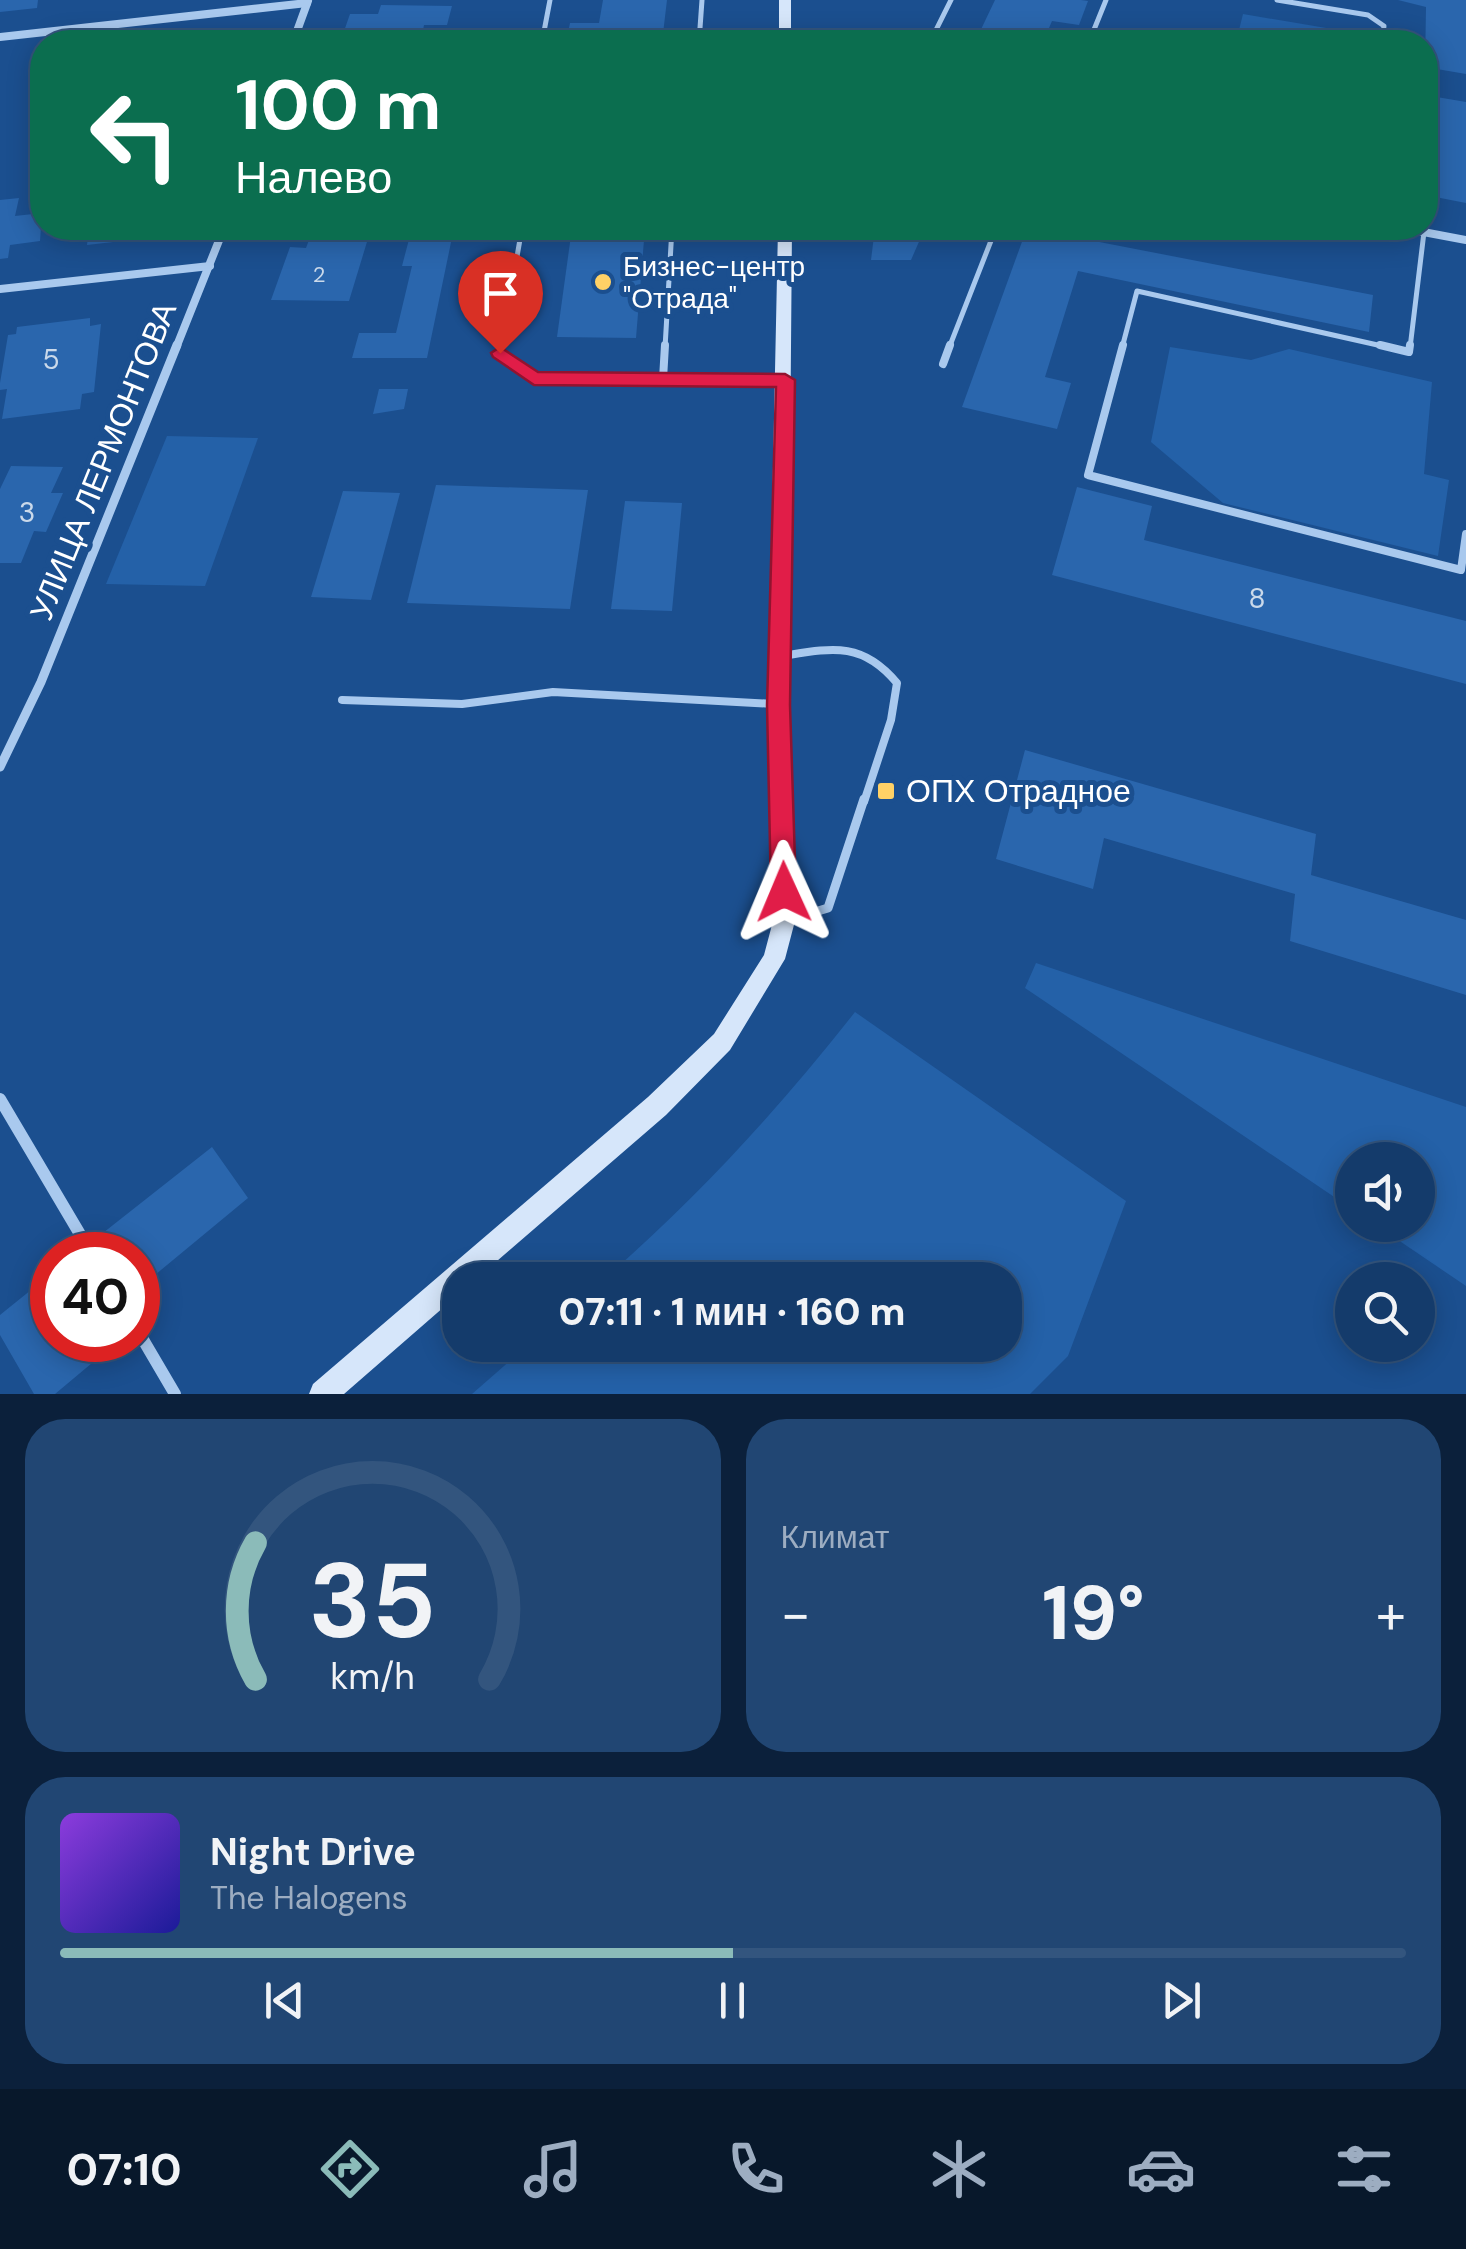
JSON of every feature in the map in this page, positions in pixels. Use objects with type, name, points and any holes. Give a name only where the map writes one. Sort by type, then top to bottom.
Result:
[{"type":"street","points":[[784,30],[785,0]]},
{"type":"street","points":[[68,30],[308,2],[298,30]]},
{"type":"street","points":[[0,38],[30,34]]},
{"type":"street","points":[[1438,235],[1466,240]]},
{"type":"street","name":"УЛИЦА ЛЕРМОНТОВА","points":[[0,767],[41,682],[220,240]]},
{"type":"street","points":[[323,1394],[658,1106],[722,1042],[774,959],[784,921],[778,705],[785,240]]},
{"type":"street","points":[[0,289],[210,266]]},
{"type":"street","points":[[0,1099],[79,1232]]},
{"type":"street","points":[[156,1362],[175,1394]]},
{"type":"lane","points":[[544,30],[550,0]]},
{"type":"lane","points":[[700,30],[702,0]]},
{"type":"lane","points":[[936,30],[952,0]]},
{"type":"lane","points":[[1095,30],[1106,0]]},
{"type":"lane","points":[[1277,0],[1368,15],[1384,26],[1384,30]]},
{"type":"lane","points":[[520,240],[500,353],[534,378],[785,380]]},
{"type":"lane","points":[[663,380],[671,240]]},
{"type":"lane","points":[[943,364],[991,240]]},
{"type":"lane","points":[[1423,240],[1409,352],[1137,291],[1088,475],[1461,570],[1466,534]]},
{"type":"lane","points":[[780,656],[830,648],[865,652],[884,664],[897,684],[891,720],[828,908],[784,921]]},
{"type":"lane","points":[[342,700],[462,704],[553,692],[778,705]]},
{"type":"shaded area","points":[[1243,14],[1338,30],[1239,30]]},
{"type":"shaded area","points":[[1170,347],[1251,360],[1289,349],[1432,382],[1424,474],[1449,480],[1438,556],[1223,503],[1151,442]]},
{"type":"shaded area","points":[[167,436],[258,438],[205,586],[106,584]]},
{"type":"shaded area","points":[[1036,963],[1466,1107],[1466,1286],[1401,1242],[1435,1242],[1435,1142],[1335,1142],[1335,1198],[1025,988]]},
{"type":"shaded area","points":[[855,1012],[1126,1201],[1068,1356],[1030,1394],[472,1394],[509,1362],[1022,1362],[1022,1262],[623,1262],[671,1218],[797,1083]]},
{"type":"building","points":[[0,0],[38,0],[37,8],[0,12]]},
{"type":"building","points":[[603,0],[667,0],[663,30],[569,30],[570,23],[599,23]]},
{"type":"building","points":[[995,0],[1088,1],[1079,25],[1052,21],[1048,30],[981,30]]},
{"type":"building","points":[[1398,0],[1466,0],[1466,74],[1438,69],[1438,30],[1426,30],[1426,7]]},
{"type":"building","points":[[381,5],[452,6],[447,25],[424,25],[423,30],[344,30],[350,14],[378,14]]},
{"type":"building","points":[[1438,97],[1466,102],[1466,203],[1438,198]]},
{"type":"building","points":[[19,198],[15,216],[30,214],[30,240],[40,240],[10,245],[8,258],[0,259],[0,200]]},
{"type":"building","points":[[88,240],[131,240],[87,245]]},
{"type":"building","points":[[309,240],[368,240],[349,301],[271,300],[290,247],[306,248]]},
{"type":"building","points":[[409,240],[452,240],[427,358],[352,358],[359,333],[396,333],[412,266],[402,266]]},
{"type":"building","name":"Бизнес-центр \"Отрада\"","points":[[570,240],[644,240],[636,338],[557,337]]},
{"type":"building","points":[[874,240],[920,240],[911,260],[871,260]]},
{"type":"building","points":[[1023,240],[1089,240],[1373,295],[1369,332],[1078,271],[1045,377],[1071,383],[1057,429],[962,407]]},
{"type":"building","points":[[90,318],[90,326],[101,324],[94,392],[82,394],[80,409],[2,419],[7,389],[0,390],[0,383],[8,335],[16,334],[17,327]]},
{"type":"building","points":[[379,389],[408,389],[404,409],[373,414]]},
{"type":"building","points":[[11,466],[63,467],[51,493],[63,493],[46,532],[34,531],[21,563],[0,563],[0,489]]},
{"type":"building","points":[[436,485],[588,490],[570,609],[407,603]]},
{"type":"building","points":[[1077,487],[1152,506],[1144,540],[1466,621],[1466,684],[1052,575]]},
{"type":"building","points":[[343,491],[400,493],[371,600],[311,597]]},
{"type":"building","points":[[625,501],[682,503],[672,611],[611,609]]},
{"type":"building","points":[[1025,750],[1316,834],[1311,875],[1466,920],[1466,995],[1290,941],[1295,894],[1104,838],[1093,889],[996,859]]},
{"type":"building","points":[[212,1147],[248,1198],[160,1271],[160,1232],[104,1232]]},
{"type":"building","points":[[30,1291],[30,1362],[93,1362],[55,1394],[34,1394],[0,1335],[0,1315]]},
{"type":"place","name":"Бизнес-центр \"Отрада\"","points":[[603,282]]},
{"type":"place","name":"ОПХ Отрадное","points":[[886,791]]},
{"type":"route","points":[[500,353],[534,378],[785,380],[778,705],[784,892]]}]
